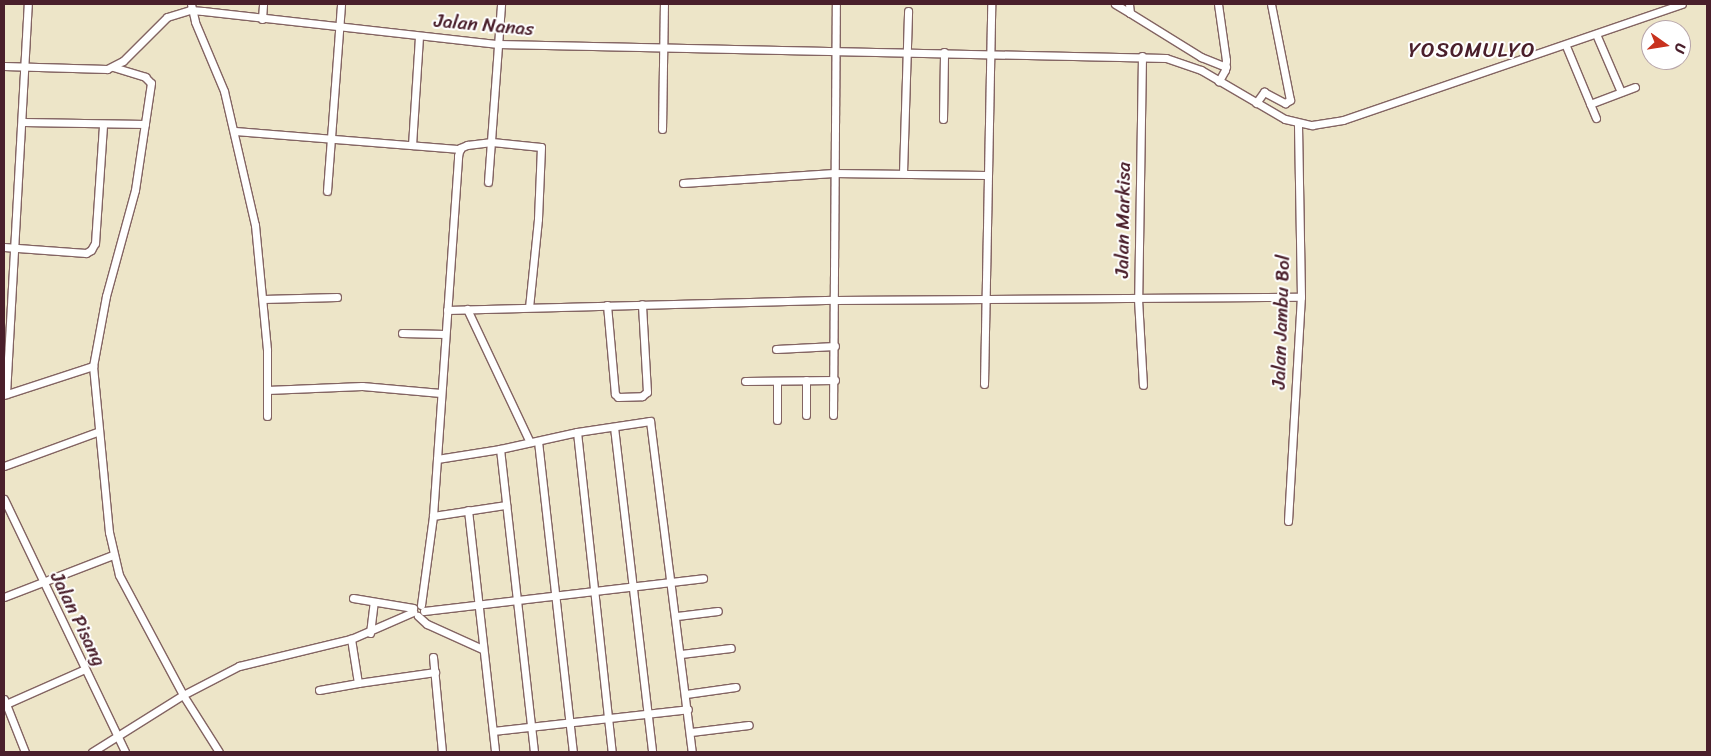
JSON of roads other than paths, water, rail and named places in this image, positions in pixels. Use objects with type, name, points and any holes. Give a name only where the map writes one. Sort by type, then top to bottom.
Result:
[{"type":"street","points":[[28,4],[23,122],[5,395],[93,366]]},
{"type":"street","points":[[262,19],[263,4]]},
{"type":"street","points":[[327,191],[341,4]]},
{"type":"street","points":[[488,182],[501,4]]},
{"type":"street","points":[[662,129],[664,4]]},
{"type":"street","points":[[833,415],[835,380],[834,173],[836,4]]},
{"type":"street","points":[[984,384],[986,175],[992,4]]},
{"type":"street","points":[[1115,4],[1201,57],[1256,103],[1298,123],[1343,120],[1566,46],[1682,4]]},
{"type":"street","points":[[1129,4],[1130,13]]},
{"type":"street","points":[[1218,4],[1223,74]]},
{"type":"street","points":[[1256,103],[1264,92],[1285,103],[1290,100],[1271,4]]},
{"type":"street","points":[[191,7],[224,91],[236,131],[255,225],[263,299],[267,416]]},
{"type":"street","name":"Jalan Nanas","points":[[113,67],[133,52],[155,26],[167,17],[191,7],[262,19],[498,44],[663,50],[836,50],[1142,56],[1190,65],[1223,74]]},
{"type":"street","points":[[903,173],[908,11]]},
{"type":"street","points":[[1596,34],[1621,92]]},
{"type":"street","points":[[412,146],[419,36]]},
{"type":"street","points":[[1566,46],[1596,118]]},
{"type":"street","points":[[943,119],[944,52]]},
{"type":"street","name":"Jalan Markisa","points":[[1142,56],[1138,299],[1143,384]]},
{"type":"street","points":[[4,66],[101,70],[113,67],[145,77],[151,83],[136,190],[106,296],[93,366],[98,432],[113,554],[119,575],[183,696],[219,752]]},
{"type":"street","points":[[1590,104],[1635,87]]},
{"type":"street","points":[[23,122],[103,126],[145,124]]},
{"type":"street","name":"Jalan Jambu Bol","points":[[1288,521],[1301,297],[1298,123]]},
{"type":"street","points":[[4,247],[86,253],[92,250],[95,243],[103,126]]},
{"type":"street","points":[[236,131],[460,149],[467,145],[492,142],[541,146],[538,219],[529,307]]},
{"type":"street","points":[[423,608],[433,516],[460,149]]},
{"type":"street","points":[[683,183],[834,173],[986,175]]},
{"type":"street","points":[[263,299],[337,297]]},
{"type":"street","points":[[447,310],[835,300],[1301,297]]},
{"type":"street","points":[[607,305],[615,394],[618,397],[642,396],[647,392],[642,304]]},
{"type":"street","points":[[467,309],[534,442],[556,596],[573,752]]},
{"type":"street","points":[[402,333],[446,334]]},
{"type":"street","points":[[776,349],[835,346]]},
{"type":"street","points":[[806,380],[806,415]]},
{"type":"street","points":[[745,381],[835,380]]},
{"type":"street","points":[[777,381],[778,420]]},
{"type":"street","points":[[267,390],[362,386],[441,393]]},
{"type":"street","points":[[437,459],[500,449],[577,432],[652,423],[673,582],[692,752]]},
{"type":"street","points":[[614,427],[652,752]]},
{"type":"street","points":[[4,466],[98,432]]},
{"type":"street","points":[[577,432],[612,752]]},
{"type":"street","points":[[500,449],[534,752]]},
{"type":"street","name":"Jalan Pisang","points":[[4,499],[41,580],[125,752]]},
{"type":"street","points":[[433,516],[506,505]]},
{"type":"street","points":[[468,510],[495,752]]},
{"type":"street","points":[[4,597],[41,580],[113,554]]},
{"type":"street","points":[[92,752],[183,696],[239,666],[351,639],[423,608],[477,604],[517,598],[556,596],[703,578]]},
{"type":"street","points":[[353,598],[414,612],[482,649]]},
{"type":"street","points":[[370,632],[374,602]]},
{"type":"street","points":[[414,612],[423,608]]},
{"type":"street","points":[[677,616],[718,612]]},
{"type":"street","points":[[351,639],[358,684]]},
{"type":"street","points":[[681,654],[731,648]]},
{"type":"street","points":[[433,656],[442,752]]},
{"type":"street","points":[[25,752],[5,702],[85,669]]},
{"type":"street","points":[[319,690],[435,672]]},
{"type":"street","points":[[686,694],[736,687]]},
{"type":"street","points":[[492,731],[688,710]]},
{"type":"street","points":[[690,732],[749,725]]},
{"type":"district","name":"YOSOMULYO","points":[[1472,50]]}]
